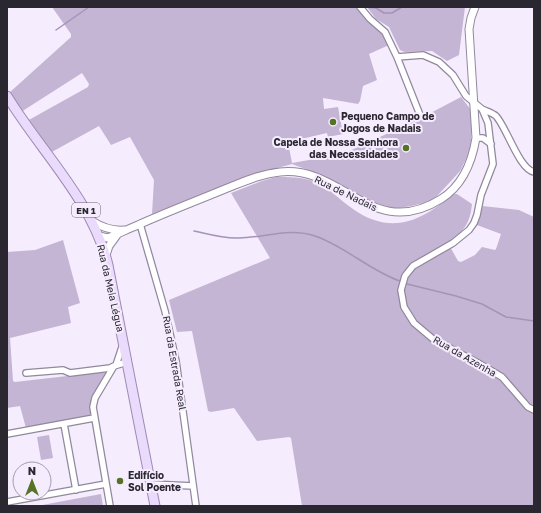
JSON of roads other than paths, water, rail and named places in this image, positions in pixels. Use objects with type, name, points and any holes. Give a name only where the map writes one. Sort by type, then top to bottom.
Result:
[{"type":"main road","name":"Rua da Meia Légua","points":[[7,96],[80,200],[92,221],[106,255],[123,343],[120,362],[129,375],[155,506]]},
{"type":"street","points":[[360,7],[370,19],[385,32],[420,115]]},
{"type":"street","name":"Rua de Nadais","points":[[98,235],[108,238],[115,232],[140,224],[260,176],[282,172],[300,173],[323,179],[370,206],[384,210],[400,212],[413,211],[429,206],[444,197],[461,180],[474,151],[476,138],[469,29],[475,7]]},
{"type":"street","points":[[397,58],[423,55],[439,62],[453,75],[466,96],[482,109],[495,115],[520,160],[529,171],[534,172]]},
{"type":"street","name":"Rua da Azenha","points":[[482,109],[488,123],[492,164],[481,195],[474,223],[461,237],[414,266],[405,276],[401,290],[404,307],[414,323],[433,339],[502,377],[528,407],[534,410]]},
{"type":"street","points":[[476,138],[483,138],[491,144]]},
{"type":"street","name":"Rua de Nadais","points":[[92,221],[115,232]]},
{"type":"street","name":"Rua da Estrada Real","points":[[140,224],[165,311],[176,361],[196,506]]},
{"type":"street","points":[[106,255],[115,232]]},
{"type":"street","points":[[26,373],[63,370],[70,373],[110,368],[120,362]]},
{"type":"street","points":[[110,506],[93,407],[95,398],[120,362]]},
{"type":"street","points":[[7,434],[94,418]]},
{"type":"street","points":[[64,424],[76,490]]},
{"type":"street","points":[[7,502],[106,484]]},
{"type":"street","points":[[151,484],[193,486]]},
{"type":"waterway","points":[[56,30],[89,7]]},
{"type":"waterway","points":[[365,7],[376,8],[384,13],[392,13],[402,7]]},
{"type":"waterway","points":[[194,231],[228,238],[248,238],[286,233],[315,236],[326,240],[378,271],[400,281]]},
{"type":"waterway","points":[[407,284],[482,304],[506,317],[534,321]]},
{"type":"place","name":"Pequeno Campo de Jogos de Nadais","points":[[333,122]]},
{"type":"place","name":"Capela de Nossa Senhora das Necessidades","points":[[406,148]]},
{"type":"place","name":"Edifício Sol Poente","points":[[120,481]]}]
